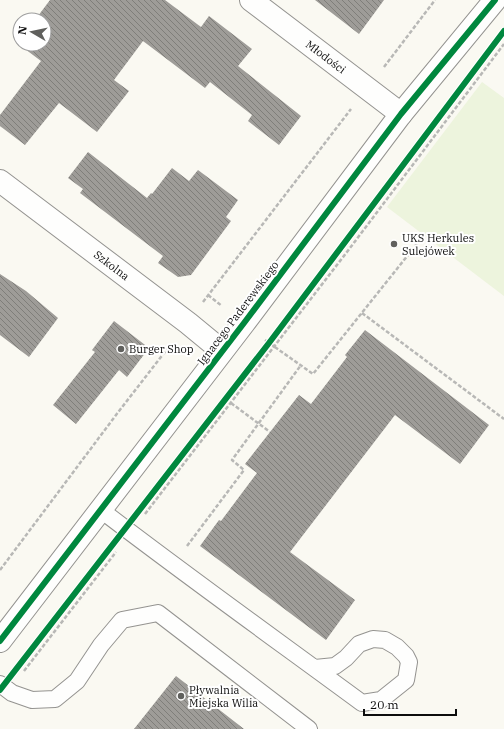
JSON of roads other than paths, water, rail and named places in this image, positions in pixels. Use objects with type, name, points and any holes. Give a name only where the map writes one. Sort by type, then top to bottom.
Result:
[{"type":"street","name":"Młodości","points":[[251,0],[401,114]]},
{"type":"street","name":"Ignacego Paderewskiego","points":[[0,641],[401,114],[495,0]]},
{"type":"street","name":"Szkolna","points":[[0,181],[188,323],[222,351]]},
{"type":"lane","points":[[101,510],[362,703],[381,700],[398,687],[406,680],[409,662],[406,656],[397,647],[385,640],[373,639],[358,644],[346,658],[335,666],[315,668]]},
{"type":"lane","points":[[4,687],[32,700],[55,699],[77,681],[101,645],[122,620],[158,613],[309,729]]},
{"type":"place","name":"UKS Herkules Sulejówek","points":[[394,244]]},
{"type":"place","name":"Burger Shop","points":[[121,349]]},
{"type":"place","name":"Pływalnia Miejska Wilia","points":[[181,696]]}]
